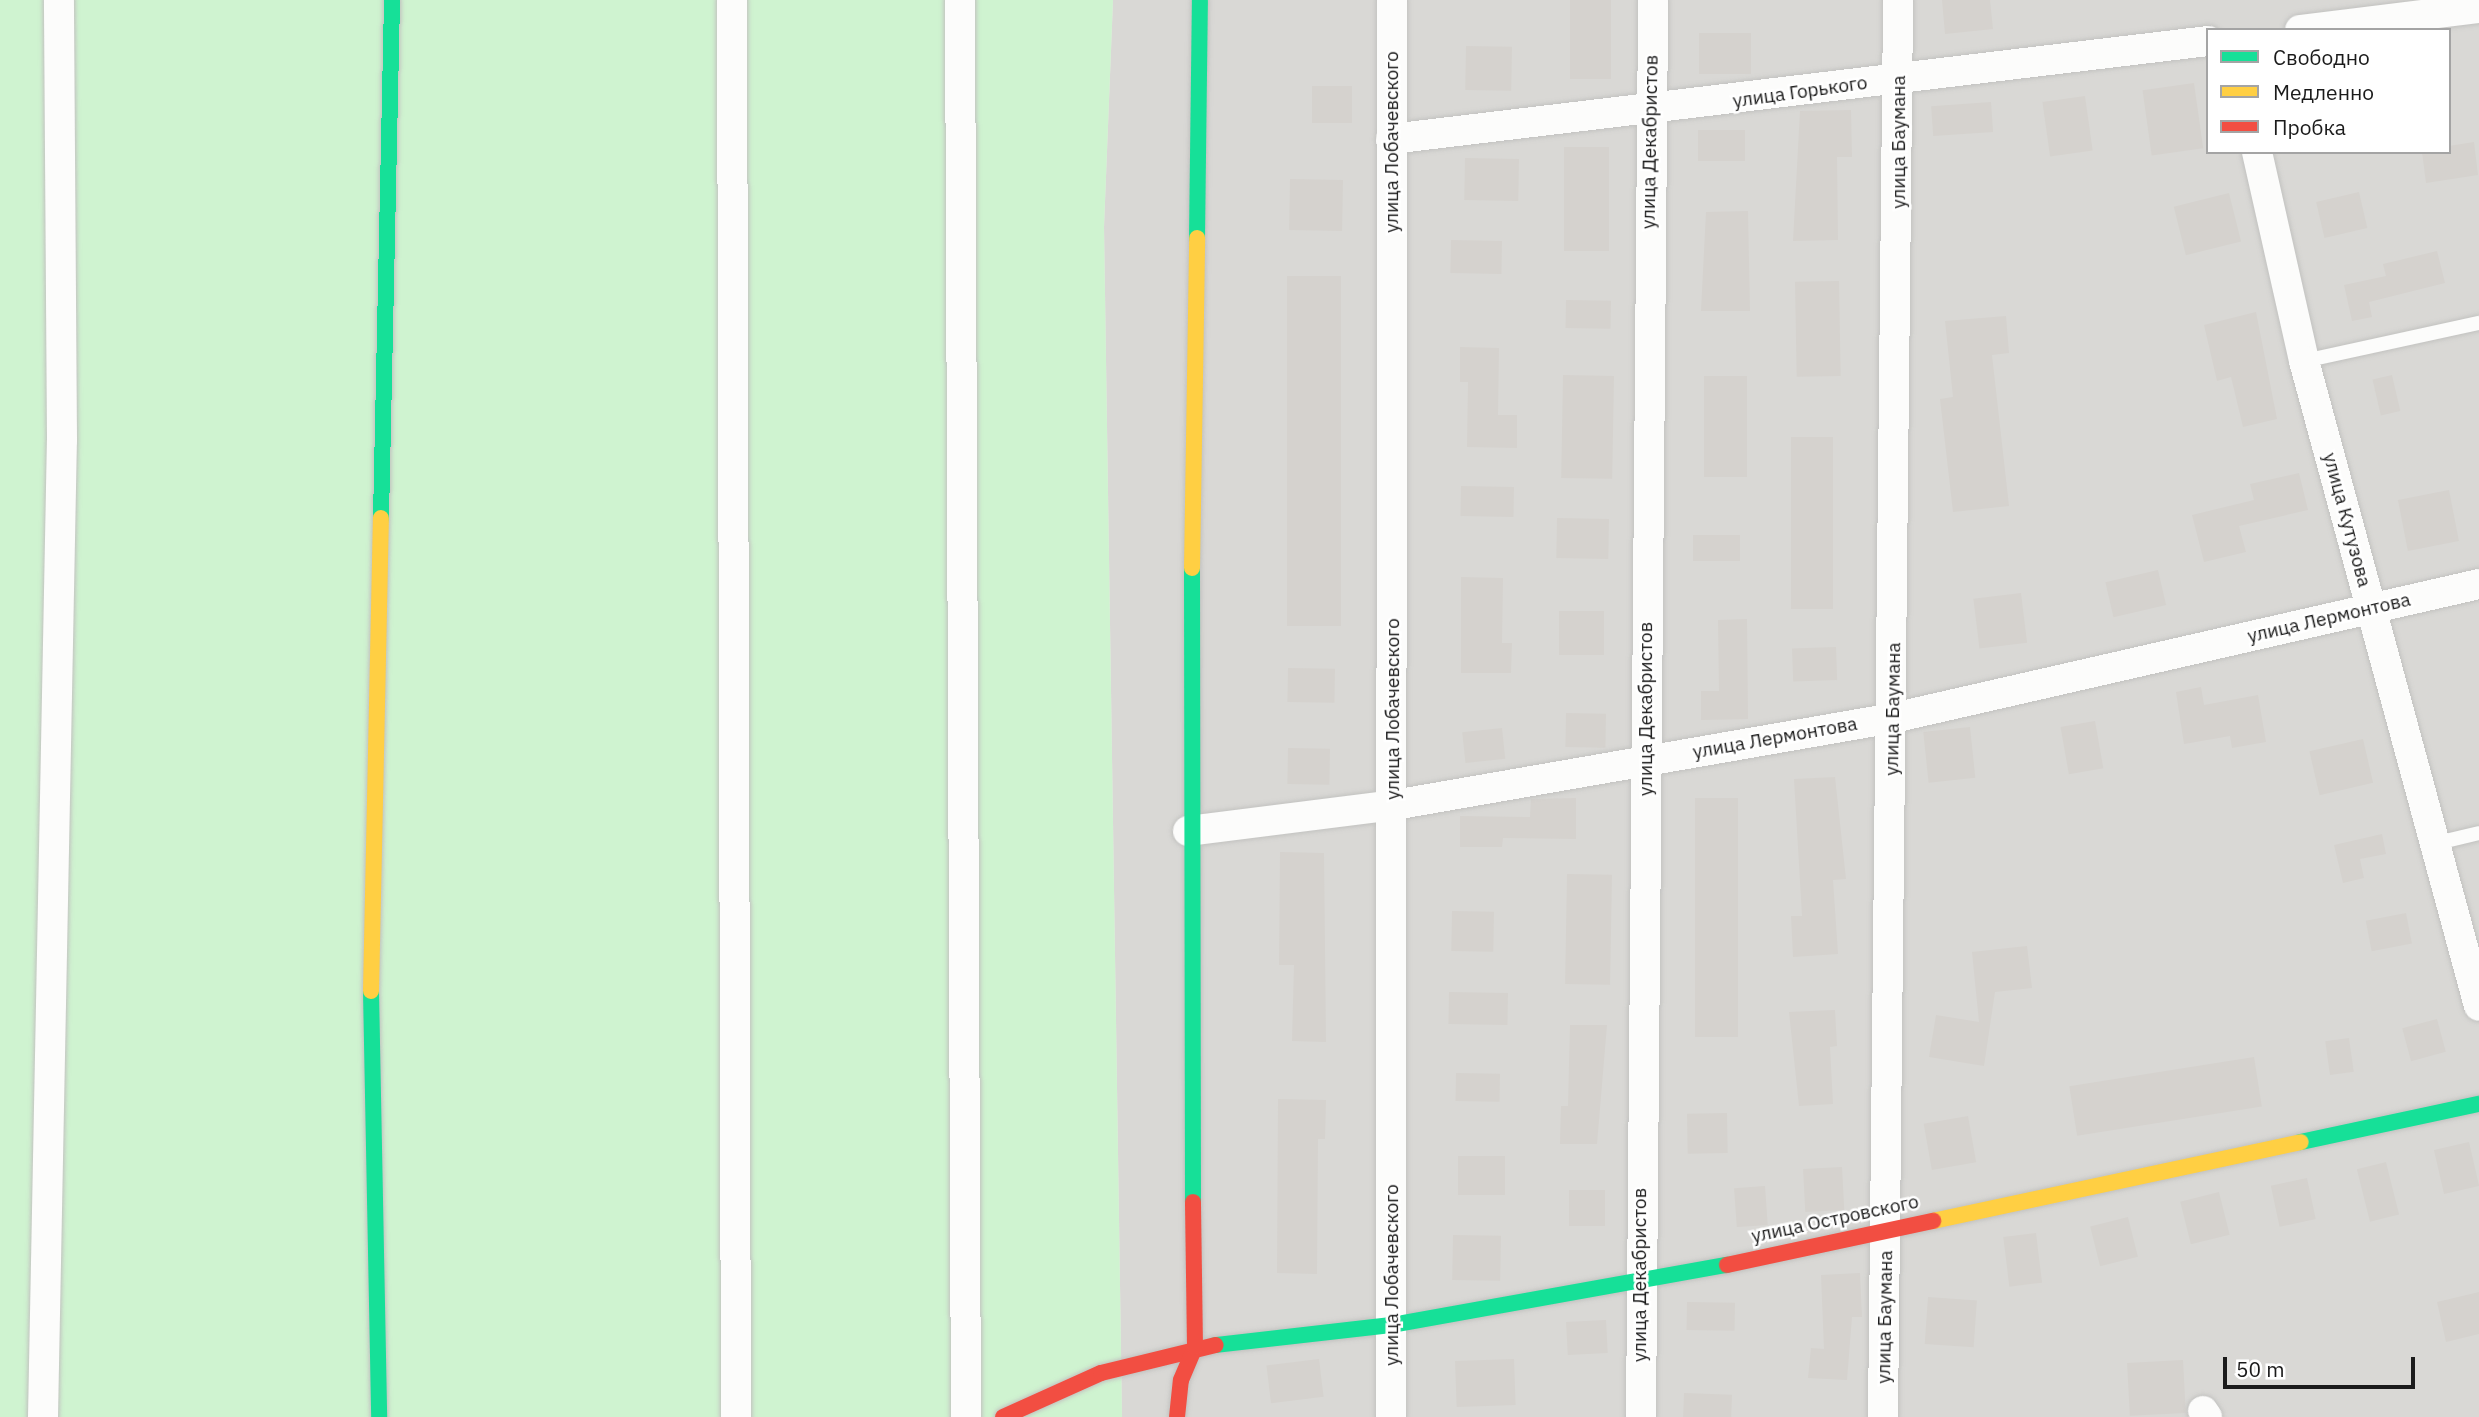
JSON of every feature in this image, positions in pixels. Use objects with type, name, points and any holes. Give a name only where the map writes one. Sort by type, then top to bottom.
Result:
[{"type":"street","points":[[43,1417],[62,440],[59,0]]},
{"type":"street","points":[[379,1417],[371,998],[392,0]]},
{"type":"street","points":[[732,0],[736,1417]]},
{"type":"street","points":[[960,0],[966,1417]]},
{"type":"street","points":[[1177,1417],[1181,1380],[1195,1347],[1188,831],[1200,0]]},
{"type":"street","name":"улица Лобачевского","points":[[1391,1417],[1394,804],[1392,0]]},
{"type":"street","name":"улица Декабристов","points":[[1641,1417],[1638,1284],[1646,760],[1649,112],[1653,0]]},
{"type":"street","name":"улица Баумана","points":[[1883,1417],[1900,79],[1898,0]]},
{"type":"street","points":[[2316,28],[2479,8]]},
{"type":"street","name":"улица Горького","points":[[1391,139],[1649,112],[2206,41]]},
{"type":"street","name":"улица Кутузова","points":[[2257,154],[2304,361],[2371,608],[2430,845],[2479,1006]]},
{"type":"street","name":"улица Лермонтова","points":[[1188,831],[1394,804],[1893,718],[2479,584]]},
{"type":"street","name":"улица Островского","points":[[1003,1417],[1101,1373],[1195,1347],[1392,1325],[1638,1284],[1887,1228],[2479,1104]]},
{"type":"lane","points":[[2304,361],[2479,323]]},
{"type":"lane","points":[[2430,845],[2479,833]]},
{"type":"shaded area","points":[[1113,0],[2479,0],[2479,1417],[1122,1417],[1104,227]]},
{"type":"green space","points":[[0,0],[1113,0],[1104,227],[1122,1417],[0,1417]]},
{"type":"building","points":[[1570,0],[1611,0],[1611,79],[1570,79]]},
{"type":"building","points":[[1942,0],[1990,0],[1993,29],[1945,34]]},
{"type":"building","points":[[1699,33],[1751,33],[1751,74],[1699,74]]},
{"type":"building","points":[[1466,46],[1512,47],[1511,91],[1465,90]]},
{"type":"building","points":[[2194,83],[2203,148],[2152,156],[2143,90]]},
{"type":"building","points":[[1312,86],[1352,86],[1352,123],[1312,123]]},
{"type":"building","points":[[2085,96],[2093,150],[2050,156],[2042,102]]},
{"type":"building","points":[[1991,102],[1993,132],[1933,136],[1931,106]]},
{"type":"building","points":[[1851,110],[1852,157],[1837,157],[1838,240],[1793,241],[1800,111]]},
{"type":"building","points":[[1698,130],[1745,130],[1745,161],[1698,161]]},
{"type":"building","points":[[2474,142],[2478,175],[2426,183],[2422,154],[2451,154],[2451,146]]},
{"type":"building","points":[[1564,147],[1609,147],[1609,251],[1564,251]]},
{"type":"building","points":[[1465,158],[1519,159],[1518,201],[1464,200]]},
{"type":"building","points":[[1290,179],[1343,180],[1342,231],[1289,230]]},
{"type":"building","points":[[2359,192],[2367,228],[2324,238],[2316,202]]},
{"type":"building","points":[[2229,193],[2241,242],[2186,255],[2174,207]]},
{"type":"building","points":[[1748,211],[1750,311],[1701,311],[1706,212]]},
{"type":"building","points":[[1451,240],[1502,241],[1501,274],[1450,273]]},
{"type":"building","points":[[2437,251],[2445,283],[2369,302],[2372,317],[2352,321],[2344,285],[2386,276],[2383,264]]},
{"type":"building","points":[[1287,276],[1341,276],[1341,626],[1287,626]]},
{"type":"building","points":[[1839,281],[1841,376],[1797,377],[1795,282]]},
{"type":"building","points":[[1566,300],[1611,301],[1611,329],[1566,328]]},
{"type":"building","points":[[2256,312],[2277,419],[2243,427],[2231,377],[2217,381],[2204,325]]},
{"type":"building","points":[[2006,316],[2009,353],[1992,355],[2009,506],[1953,512],[1940,399],[1953,397],[1945,321]]},
{"type":"building","points":[[1460,347],[1499,348],[1498,415],[1517,415],[1517,448],[1467,447],[1468,382],[1460,382]]},
{"type":"building","points":[[1563,375],[1614,376],[1612,479],[1561,478]]},
{"type":"building","points":[[2392,375],[2400,411],[2381,416],[2373,379]]},
{"type":"building","points":[[1704,376],[1747,376],[1747,477],[1704,477]]},
{"type":"building","points":[[1791,437],[1833,437],[1833,609],[1791,609]]},
{"type":"building","points":[[2299,473],[2308,510],[2239,526],[2246,552],[2204,562],[2192,515],[2254,500],[2250,484]]},
{"type":"building","points":[[1461,486],[1514,487],[1513,517],[1460,516]]},
{"type":"building","points":[[2449,490],[2459,541],[2408,551],[2398,500]]},
{"type":"building","points":[[1557,518],[1609,519],[1608,559],[1556,558]]},
{"type":"building","points":[[1693,535],[1740,535],[1740,561],[1693,561]]},
{"type":"building","points":[[2158,570],[2166,605],[2113,617],[2105,582]]},
{"type":"building","points":[[1461,577],[1503,578],[1502,643],[1512,643],[1511,673],[1461,673]]},
{"type":"building","points":[[2021,593],[2027,643],[1979,648],[1973,599]]},
{"type":"building","points":[[1559,611],[1604,611],[1604,655],[1559,655]]},
{"type":"building","points":[[1747,619],[1748,719],[1701,720],[1701,691],[1719,691],[1718,620]]},
{"type":"building","points":[[1836,647],[1837,680],[1793,682],[1792,649]]},
{"type":"building","points":[[1288,668],[1335,669],[1334,703],[1287,702]]},
{"type":"building","points":[[2201,687],[2204,705],[2258,695],[2266,742],[2232,748],[2230,736],[2184,744],[2176,692]]},
{"type":"building","points":[[1566,713],[1606,714],[1605,748],[1565,747]]},
{"type":"building","points":[[2095,721],[2103,768],[2069,774],[2061,727]]},
{"type":"building","points":[[1970,727],[1975,778],[1929,783],[1923,732]]},
{"type":"building","points":[[1502,728],[1505,759],[1465,763],[1462,732]]},
{"type":"building","points":[[2363,739],[2373,783],[2320,795],[2309,751]]},
{"type":"building","points":[[1288,748],[1330,749],[1329,785],[1287,784]]},
{"type":"building","points":[[1835,777],[1846,879],[1833,880],[1838,954],[1793,957],[1791,916],[1802,916],[1794,779]]},
{"type":"building","points":[[1576,798],[1576,839],[1503,838],[1502,847],[1460,847],[1460,816],[1530,817],[1531,799]]},
{"type":"building","points":[[1695,798],[1738,798],[1738,1037],[1695,1037]]},
{"type":"building","points":[[2382,834],[2386,854],[2360,859],[2364,878],[2343,883],[2334,845]]},
{"type":"building","points":[[1280,852],[1324,853],[1326,1042],[1292,1041],[1294,965],[1279,965]]},
{"type":"building","points":[[1567,874],[1612,875],[1610,985],[1565,984]]},
{"type":"building","points":[[1452,911],[1494,912],[1493,952],[1451,951]]},
{"type":"building","points":[[2406,913],[2412,943],[2372,951],[2366,921]]},
{"type":"building","points":[[2027,946],[2032,988],[1995,992],[1984,1066],[1929,1057],[1936,1015],[1979,1022],[1972,952]]},
{"type":"building","points":[[1449,992],[1508,993],[1507,1025],[1448,1024]]},
{"type":"building","points":[[1835,1010],[1837,1046],[1830,1047],[1833,1104],[1799,1106],[1789,1012]]},
{"type":"building","points":[[2437,1019],[2446,1052],[2411,1061],[2402,1028]]},
{"type":"building","points":[[1570,1025],[1607,1025],[1597,1144],[1560,1144],[1561,1106],[1568,1106]]},
{"type":"building","points":[[2349,1038],[2354,1072],[2330,1075],[2325,1041]]},
{"type":"building","points":[[2254,1057],[2262,1106],[2077,1136],[2069,1086]]},
{"type":"building","points":[[1456,1073],[1500,1074],[1500,1102],[1456,1101]]},
{"type":"building","points":[[1278,1099],[1326,1100],[1325,1139],[1318,1139],[1317,1274],[1277,1273]]},
{"type":"building","points":[[1727,1113],[1728,1153],[1688,1154],[1687,1114]]},
{"type":"building","points":[[1968,1116],[1976,1162],[1932,1170],[1924,1124]]},
{"type":"building","points":[[2469,1142],[2479,1186],[2444,1194],[2434,1150]]},
{"type":"building","points":[[1458,1156],[1505,1156],[1505,1195],[1458,1195]]},
{"type":"building","points":[[2386,1162],[2399,1214],[2370,1222],[2357,1169]]},
{"type":"building","points":[[1842,1167],[1844,1210],[1805,1212],[1803,1169]]},
{"type":"building","points":[[2307,1178],[2316,1219],[2280,1227],[2271,1186]]},
{"type":"building","points":[[1765,1186],[1768,1225],[1737,1227],[1734,1188]]},
{"type":"building","points":[[1569,1190],[1605,1190],[1605,1226],[1569,1226]]},
{"type":"building","points":[[2219,1192],[2230,1235],[2191,1244],[2180,1202]]},
{"type":"building","points":[[2128,1217],[2138,1257],[2100,1266],[2090,1226]]},
{"type":"building","points":[[2036,1233],[2042,1283],[2009,1287],[2003,1237]]},
{"type":"building","points":[[1453,1235],[1501,1236],[1500,1281],[1452,1280]]},
{"type":"building","points":[[1860,1273],[1862,1317],[1852,1317],[1847,1380],[1808,1378],[1811,1348],[1824,1349],[1821,1275]]},
{"type":"building","points":[[2479,1292],[2479,1334],[2446,1342],[2437,1302]]},
{"type":"building","points":[[1928,1297],[1977,1300],[1974,1347],[1925,1344]]},
{"type":"building","points":[[1687,1302],[1735,1303],[1735,1331],[1687,1330]]},
{"type":"building","points":[[1606,1320],[1608,1353],[1568,1355],[1566,1322]]},
{"type":"building","points":[[1319,1359],[1324,1397],[1271,1403],[1266,1365]]},
{"type":"building","points":[[1514,1359],[1516,1405],[1457,1407],[1455,1361]]},
{"type":"building","points":[[2183,1360],[2186,1413],[2130,1416],[2127,1363]]},
{"type":"building","points":[[1684,1393],[1732,1395],[1731,1417],[1683,1417]]},
{"type":"traffic: fast","points":[[381,518],[392,0]]},
{"type":"traffic: fast","points":[[1197,238],[1200,0]]},
{"type":"traffic: fast","points":[[1192,568],[1193,1202]]},
{"type":"traffic: fast","points":[[371,991],[379,1417]]},
{"type":"traffic: fast","points":[[2301,1142],[2479,1104]]},
{"type":"traffic: fast","points":[[1216,1345],[1392,1325],[1727,1265]]},
{"type":"traffic: slow","points":[[1192,568],[1197,238]]},
{"type":"traffic: slow","points":[[371,991],[381,518]]},
{"type":"traffic: slow","points":[[1933,1221],[2301,1142]]},
{"type":"traffic: jam","points":[[1177,1417],[1181,1380],[1195,1347],[1193,1202]]},
{"type":"traffic: jam","points":[[1727,1265],[1933,1221]]},
{"type":"traffic: jam","points":[[1003,1417],[1101,1373],[1216,1345]]}]
